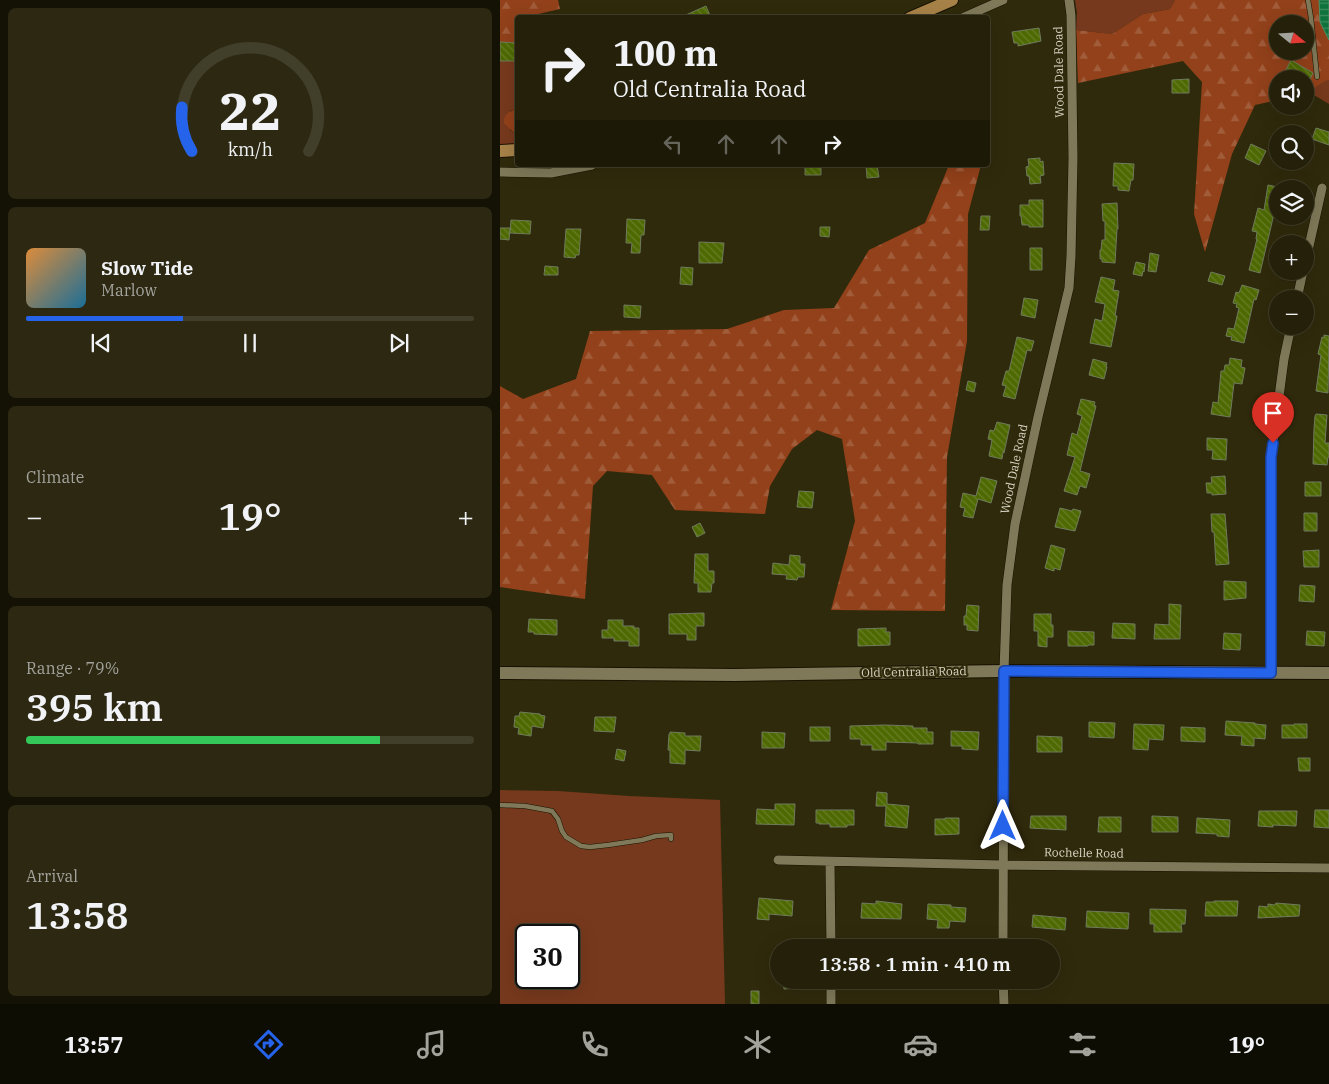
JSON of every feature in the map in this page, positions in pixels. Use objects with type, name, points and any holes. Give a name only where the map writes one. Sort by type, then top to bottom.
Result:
[{"type":"main road","points":[[917,15],[952,0]]},
{"type":"main road","points":[[500,151],[515,150]]},
{"type":"street","points":[[969,15],[1003,0]]},
{"type":"street","name":"Wood Dale Road","points":[[1003,939],[1004,671],[1007,585],[1014,532],[1038,417],[1069,288],[1073,158],[1071,15],[1069,0]]},
{"type":"street","points":[[500,172],[551,173],[582,167]]},
{"type":"street","points":[[1311,235],[1322,188]]},
{"type":"street","points":[[1271,673],[1271,457],[1284,358],[1289,335]]},
{"type":"street","name":"Old Centralia Road","points":[[500,674],[735,675],[1004,671],[1329,673]]},
{"type":"street","name":"Rochelle Road","points":[[778,860],[1002,865],[1329,868]]},
{"type":"street","points":[[830,862],[831,939]]},
{"type":"street","points":[[831,989],[831,1004]]},
{"type":"street","points":[[1003,989],[1004,1004]]},
{"type":"lane","points":[[1308,0],[1317,78]]},
{"type":"lane","points":[[500,805],[525,806],[552,811],[566,836],[581,846],[608,845],[671,835],[671,840]]},
{"type":"shaded area","points":[[1075,0],[1175,0],[1170,9],[1143,14],[1112,34],[1076,30],[1077,13]]},
{"type":"shaded area","points":[[1319,0],[1329,0],[1329,40],[1320,22]]},
{"type":"shaded area","points":[[515,53],[515,110],[510,111],[510,130],[515,135],[515,146],[500,146],[500,56]]},
{"type":"shaded area","points":[[1329,80],[1329,104],[1314,95],[1314,88],[1323,81]]},
{"type":"shaded area","points":[[500,790],[558,791],[720,800],[725,1004],[500,1004]]},
{"type":"green space","points":[[500,0],[558,0],[560,9],[538,15],[515,15],[515,52],[500,46]]},
{"type":"green space","points":[[1175,0],[1329,0],[1329,80],[1314,88],[1314,70],[1269,70],[1269,102],[1255,105],[1232,154],[1205,252],[1194,214],[1202,82],[1183,61],[1078,83],[1076,30],[1112,34],[1143,14],[1170,9]]},
{"type":"green space","points":[[515,110],[515,134],[504,123],[505,117]]},
{"type":"green space","points":[[948,167],[980,167],[968,214],[967,341],[947,457],[945,611],[831,610],[855,521],[842,439],[817,430],[792,449],[770,486],[765,514],[675,510],[652,475],[607,471],[593,486],[585,599],[500,587],[500,386],[523,399],[576,379],[590,331],[727,329],[784,310],[834,308],[869,250],[925,223]]},
{"type":"building","points":[[706,6],[710,15],[686,15]]},
{"type":"building","points":[[1039,28],[1041,41],[1018,46],[1018,43],[1014,43],[1012,32]]},
{"type":"building","points":[[500,42],[515,43],[515,61],[500,61]]},
{"type":"building","points":[[1291,60],[1308,70],[1286,70]]},
{"type":"building","points":[[1189,79],[1189,93],[1172,93],[1172,80]]},
{"type":"building","points":[[1316,128],[1329,132],[1329,145],[1314,140]]},
{"type":"building","points":[[1251,144],[1266,151],[1259,165],[1245,158]]},
{"type":"building","points":[[1040,158],[1040,162],[1043,161],[1044,175],[1040,176],[1041,183],[1030,184],[1026,167],[1029,166],[1028,159]]},
{"type":"building","points":[[1114,163],[1134,164],[1133,180],[1131,180],[1129,191],[1118,190],[1118,186],[1113,186]]},
{"type":"building","points":[[805,167],[821,167],[821,175],[805,175]]},
{"type":"building","points":[[866,167],[877,167],[879,177],[867,178]]},
{"type":"building","points":[[1268,185],[1269,225],[1271,225],[1260,273],[1249,270],[1257,239],[1257,232],[1252,231],[1258,208],[1264,210]]},
{"type":"building","points":[[1029,200],[1043,200],[1043,227],[1022,225],[1020,205],[1029,205]]},
{"type":"building","points":[[1117,203],[1118,229],[1115,263],[1102,262],[1100,250],[1102,240],[1105,240],[1105,221],[1103,221],[1102,204]]},
{"type":"building","points":[[981,216],[990,216],[989,230],[980,230]]},
{"type":"building","points":[[627,219],[645,220],[644,235],[641,235],[640,253],[631,253],[632,243],[626,243]]},
{"type":"building","points":[[511,220],[531,221],[530,234],[510,233]]},
{"type":"building","points":[[820,227],[830,227],[829,237],[820,236]]},
{"type":"building","points":[[500,228],[510,228],[509,240],[500,239]]},
{"type":"building","points":[[566,229],[581,229],[579,255],[576,255],[575,258],[564,257]]},
{"type":"building","points":[[699,242],[724,243],[722,263],[699,263]]},
{"type":"building","points":[[1030,248],[1042,248],[1042,270],[1030,270]]},
{"type":"building","points":[[1150,253],[1159,255],[1156,272],[1148,271]]},
{"type":"building","points":[[1136,262],[1145,264],[1142,276],[1133,274]]},
{"type":"building","points":[[545,266],[558,267],[558,275],[544,275]]},
{"type":"building","points":[[681,267],[693,268],[692,285],[680,284]]},
{"type":"building","points":[[1211,272],[1225,276],[1222,285],[1208,281]]},
{"type":"building","points":[[1101,277],[1115,280],[1113,290],[1119,291],[1115,316],[1117,316],[1111,347],[1090,343],[1095,319],[1102,321],[1105,304],[1095,302]]},
{"type":"building","points":[[1242,285],[1259,290],[1256,300],[1254,299],[1244,343],[1231,340],[1232,337],[1226,336],[1228,328],[1234,329],[1239,308],[1236,307],[1237,304],[1233,303],[1236,292],[1239,293]]},
{"type":"building","points":[[1024,298],[1038,300],[1035,318],[1021,315]]},
{"type":"building","points":[[624,305],[641,306],[640,318],[624,317]]},
{"type":"building","points":[[1324,335],[1329,336],[1328,393],[1316,391],[1321,355],[1318,354]]},
{"type":"building","points":[[1017,337],[1034,341],[1031,351],[1027,350],[1015,399],[1003,396],[1006,386],[1002,385],[1006,371],[1009,371]]},
{"type":"building","points":[[1230,358],[1242,360],[1241,367],[1245,368],[1242,384],[1234,383],[1230,417],[1211,414],[1213,402],[1218,403],[1221,371],[1224,371],[1225,365],[1229,365]]},
{"type":"building","points":[[1093,359],[1107,363],[1104,379],[1089,375]]},
{"type":"building","points":[[968,381],[976,383],[974,392],[966,390]]},
{"type":"building","points":[[1081,399],[1095,402],[1094,405],[1096,406],[1080,471],[1090,474],[1086,488],[1080,486],[1077,495],[1064,491],[1075,457],[1067,455],[1072,433],[1077,435],[1082,416],[1077,414]]},
{"type":"building","points":[[1316,414],[1327,415],[1325,443],[1329,443],[1329,457],[1327,465],[1313,464]]},
{"type":"building","points":[[997,422],[1010,425],[1002,459],[989,456],[992,440],[988,439],[990,430],[994,431]]},
{"type":"building","points":[[1207,438],[1227,439],[1226,460],[1212,459],[1213,450],[1207,450]]},
{"type":"building","points":[[1225,476],[1226,494],[1212,495],[1212,493],[1207,493],[1206,483],[1212,483],[1211,477]]},
{"type":"building","points":[[981,477],[997,481],[991,503],[978,499],[973,518],[963,516],[965,508],[960,507],[963,493],[976,496]]},
{"type":"building","points":[[1305,482],[1321,482],[1321,496],[1305,496]]},
{"type":"building","points":[[799,491],[814,492],[812,508],[797,507]]},
{"type":"building","points":[[1060,508],[1081,511],[1075,531],[1055,527]]},
{"type":"building","points":[[1304,513],[1317,513],[1317,531],[1304,531]]},
{"type":"building","points":[[1211,514],[1225,514],[1229,564],[1216,565]]},
{"type":"building","points":[[700,523],[705,533],[697,537],[692,527]]},
{"type":"building","points":[[1051,545],[1065,549],[1060,570],[1054,568],[1054,571],[1045,568]]},
{"type":"building","points":[[1319,550],[1319,567],[1304,567],[1303,551]]},
{"type":"building","points":[[695,554],[708,554],[708,571],[714,571],[714,583],[712,583],[711,592],[698,592],[698,583],[694,583]]},
{"type":"building","points":[[790,555],[800,556],[800,564],[805,564],[804,577],[798,577],[797,580],[786,579],[787,575],[772,574],[773,563],[789,565]]},
{"type":"building","points":[[1224,581],[1246,582],[1246,598],[1224,600]]},
{"type":"building","points":[[1300,585],[1315,586],[1314,602],[1299,601]]},
{"type":"building","points":[[1169,604],[1181,605],[1180,639],[1154,639],[1155,624],[1169,625]]},
{"type":"building","points":[[967,605],[979,606],[978,631],[967,630],[967,625],[964,625]]},
{"type":"building","points":[[704,613],[704,626],[696,626],[696,640],[687,640],[687,634],[669,634],[669,614]]},
{"type":"building","points":[[1034,614],[1051,614],[1053,637],[1047,637],[1047,647],[1038,646],[1038,631],[1034,631]]},
{"type":"building","points":[[529,619],[557,620],[557,635],[528,632]]},
{"type":"building","points":[[608,620],[623,620],[623,626],[639,628],[639,646],[629,646],[629,641],[614,641],[614,638],[602,638],[602,630],[608,630]]},
{"type":"building","points":[[1113,623],[1135,624],[1135,639],[1112,638]]},
{"type":"building","points":[[886,628],[886,632],[890,632],[890,645],[858,646],[858,629]]},
{"type":"building","points":[[1068,631],[1094,632],[1094,645],[1068,646]]},
{"type":"building","points":[[1307,631],[1325,632],[1324,646],[1306,645]]},
{"type":"building","points":[[1224,633],[1241,634],[1240,650],[1223,649]]},
{"type":"building","points":[[520,712],[545,716],[543,728],[532,726],[531,736],[518,734],[519,728],[514,727],[515,716],[519,716]]},
{"type":"building","points":[[595,717],[616,717],[614,732],[594,731]]},
{"type":"building","points":[[1226,721],[1266,725],[1265,739],[1254,738],[1254,746],[1241,745],[1242,736],[1225,735]]},
{"type":"building","points":[[1089,722],[1115,723],[1114,738],[1089,737]]},
{"type":"building","points":[[1134,724],[1164,725],[1163,740],[1149,739],[1148,750],[1133,749]]},
{"type":"building","points":[[1307,724],[1307,738],[1282,738],[1282,725]]},
{"type":"building","points":[[885,725],[927,728],[927,732],[933,732],[933,744],[886,742],[886,750],[872,750],[872,745],[861,745],[861,739],[850,739],[850,726]]},
{"type":"building","points":[[810,727],[830,727],[830,741],[810,741]]},
{"type":"building","points":[[1181,727],[1205,728],[1205,742],[1181,741]]},
{"type":"building","points":[[951,731],[979,732],[978,750],[962,749],[962,746],[951,746]]},
{"type":"building","points":[[670,732],[685,733],[685,736],[701,736],[700,751],[685,750],[685,764],[670,763],[670,750],[668,750]]},
{"type":"building","points":[[762,732],[785,733],[784,748],[762,748]]},
{"type":"building","points":[[1037,736],[1062,737],[1062,752],[1037,752]]},
{"type":"building","points":[[617,749],[626,751],[624,761],[615,759]]},
{"type":"building","points":[[1298,758],[1310,758],[1310,771],[1299,771]]},
{"type":"building","points":[[877,792],[887,793],[887,804],[909,806],[907,828],[885,826],[886,806],[876,806]]},
{"type":"building","points":[[775,804],[795,804],[794,825],[756,824],[757,809],[775,810]]},
{"type":"building","points":[[816,810],[854,810],[854,825],[830,827],[830,824],[816,823]]},
{"type":"building","points":[[1315,810],[1329,810],[1329,828],[1314,827]]},
{"type":"building","points":[[1259,811],[1297,811],[1296,826],[1258,826]]},
{"type":"building","points":[[1031,816],[1066,816],[1066,830],[1030,828]]},
{"type":"building","points":[[1152,816],[1178,817],[1178,832],[1152,832]]},
{"type":"building","points":[[1099,817],[1121,817],[1121,832],[1098,832]]},
{"type":"building","points":[[959,818],[959,834],[935,835],[935,819]]},
{"type":"building","points":[[1197,818],[1230,820],[1229,837],[1217,836],[1217,834],[1196,833]]},
{"type":"building","points":[[759,898],[793,901],[792,916],[769,914],[769,920],[757,919]]},
{"type":"building","points":[[876,901],[902,904],[901,919],[861,918],[862,903],[876,904]]},
{"type":"building","points":[[1238,901],[1237,916],[1205,916],[1206,902]]},
{"type":"building","points":[[1276,903],[1300,905],[1299,916],[1258,918],[1259,906],[1268,907],[1268,904],[1275,905]]},
{"type":"building","points":[[928,904],[966,908],[965,922],[950,921],[949,928],[937,928],[938,920],[927,919]]},
{"type":"building","points":[[1150,909],[1186,910],[1185,924],[1181,924],[1182,932],[1154,932],[1154,924],[1150,924]]},
{"type":"building","points":[[1087,911],[1129,913],[1128,929],[1086,927]]},
{"type":"building","points":[[1033,915],[1066,918],[1065,930],[1032,927]]},
{"type":"building","points":[[751,991],[759,991],[759,1004],[751,1004]]},
{"type":"route","points":[[1003,826],[1004,671],[1271,673],[1271,457],[1273,443]]}]
